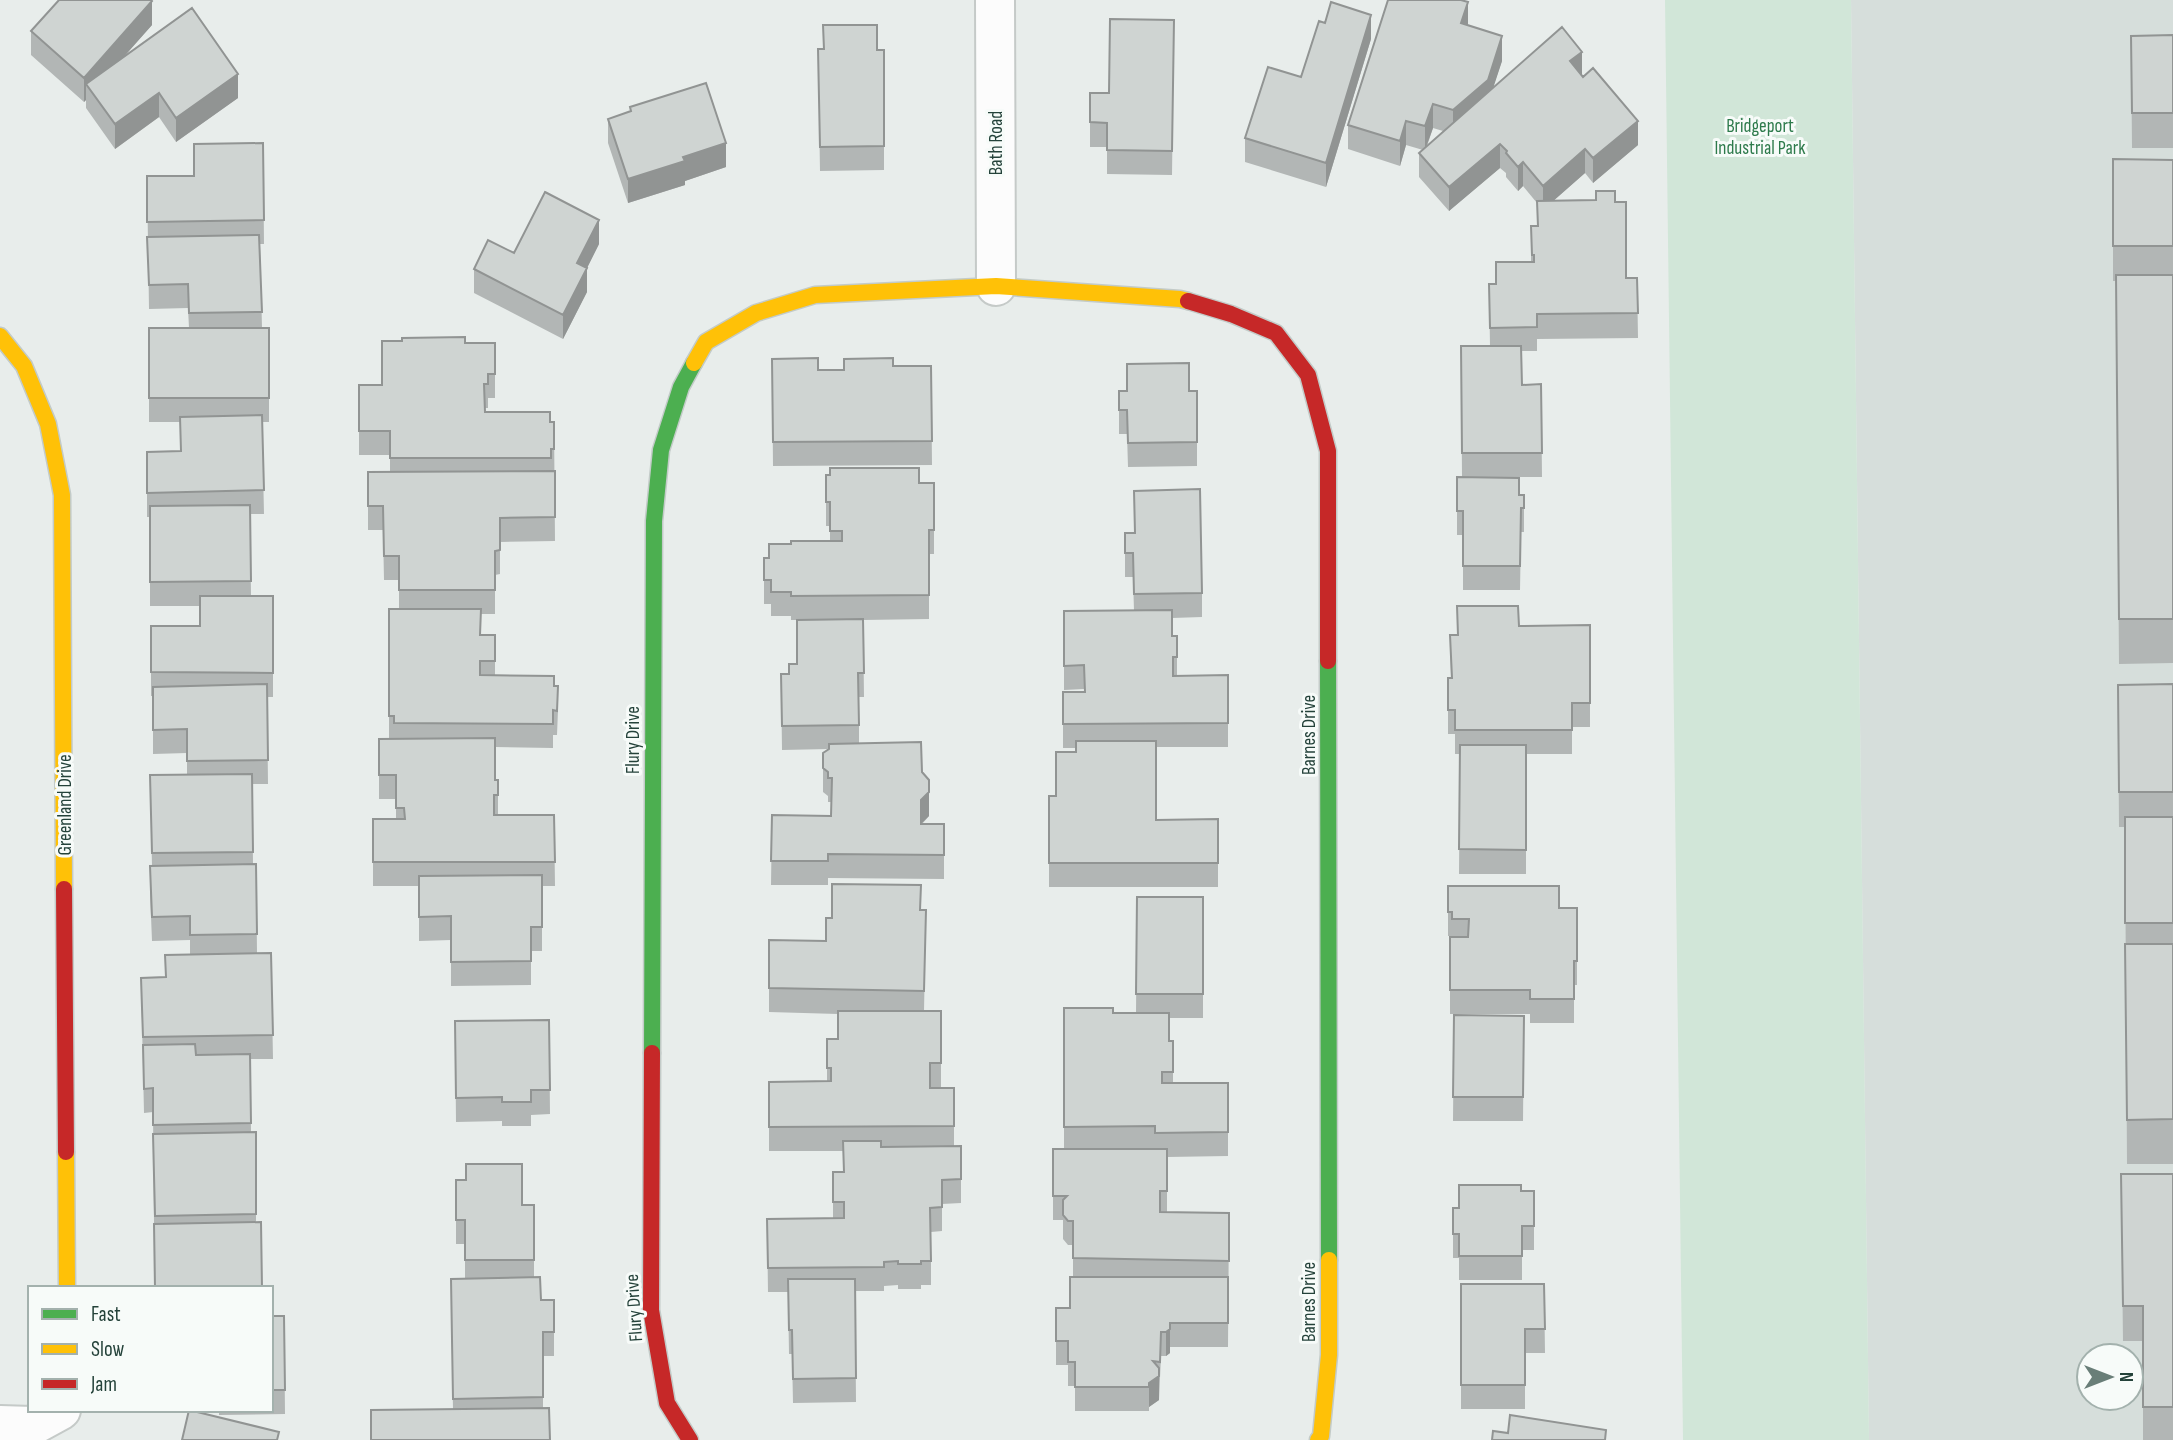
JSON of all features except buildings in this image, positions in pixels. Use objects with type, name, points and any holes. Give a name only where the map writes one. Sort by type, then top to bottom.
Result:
[{"type":"street","name":"Bath Road","points":[[995,0],[996,286]]},
{"type":"street","name":"Barnes Drive","points":[[996,286],[1180,299],[1230,314],[1276,333],[1308,375],[1328,451],[1329,1355],[1321,1439]]},
{"type":"street","name":"Flury Drive","points":[[690,1440],[667,1403],[651,1310],[654,535],[661,450],[681,387],[706,342],[756,313],[815,295],[996,286]]},
{"type":"street","name":"Greenland Drive","points":[[0,336],[24,366],[48,424],[62,495],[67,1286]]},
{"type":"street","points":[[0,1425],[32,1426],[57,1412]]},
{"type":"shaded area","points":[[1851,0],[2173,0],[2173,1440],[1869,1440]]},
{"type":"green space","name":"Bridgeport Industrial Park","points":[[1665,0],[1851,0],[1869,1440],[1683,1440]]},
{"type":"traffic: fast","points":[[652,1053],[654,521],[661,450],[681,387],[694,363]]},
{"type":"traffic: fast","points":[[1328,661],[1329,1260]]},
{"type":"traffic: slow","points":[[694,363],[706,342],[756,313],[815,295],[996,286],[1188,301]]},
{"type":"traffic: slow","points":[[0,336],[24,366],[48,424],[62,495],[64,889]]},
{"type":"traffic: slow","points":[[66,1152],[67,1286]]},
{"type":"traffic: slow","points":[[1318,1440],[1321,1436],[1329,1355],[1329,1260]]},
{"type":"traffic: jam","points":[[1188,301],[1231,314],[1276,333],[1308,375],[1328,451],[1328,661]]},
{"type":"traffic: jam","points":[[64,889],[66,1152]]},
{"type":"traffic: jam","points":[[652,1053],[651,1310],[667,1403],[690,1440]]}]
